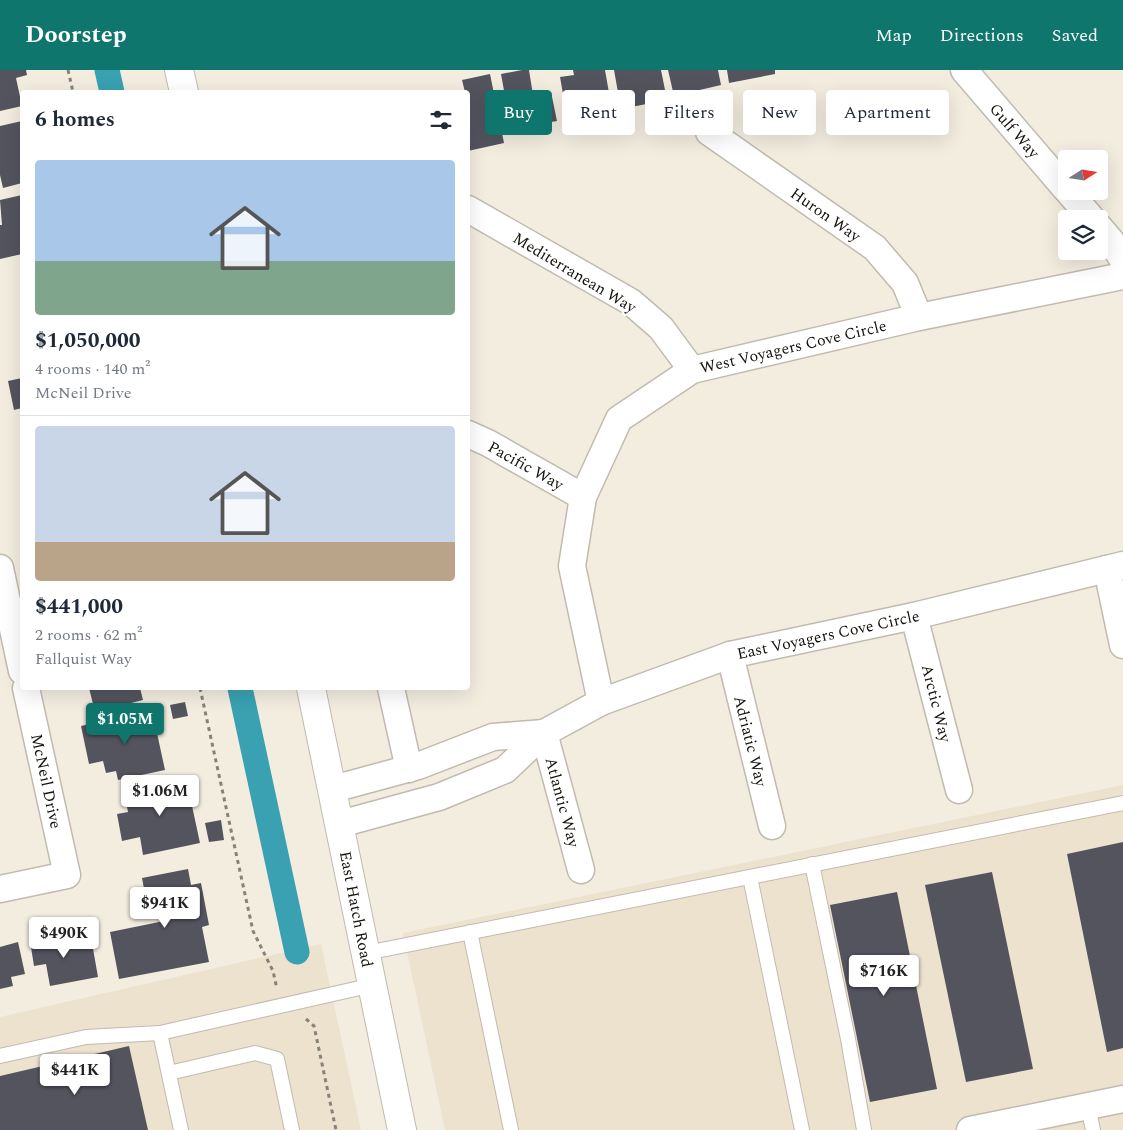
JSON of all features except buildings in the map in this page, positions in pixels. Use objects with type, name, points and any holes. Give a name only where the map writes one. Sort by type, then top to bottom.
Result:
[{"type":"main road","points":[[179,70],[184,90]]},
{"type":"main road","name":"East Hatch Road","points":[[311,690],[402,1130]]},
{"type":"street","name":"Gulf Way","points":[[964,70],[1058,180]]},
{"type":"street","name":"Huron Way","points":[[713,135],[875,248],[905,283],[919,317]]},
{"type":"street","name":"Gulf Way","points":[[1076,200],[1084,210]]},
{"type":"street","name":"Mediterranean Way","points":[[470,210],[631,302],[661,328],[692,370]]},
{"type":"street","points":[[1108,238],[1123,260]]},
{"type":"street","name":"West Voyagers Cove Circle","points":[[601,702],[572,566],[583,497],[619,419],[692,370],[919,317],[1123,276]]},
{"type":"street","name":"Pacific Way","points":[[470,435],[488,443],[583,497]]},
{"type":"street","points":[[1115,567],[1123,645]]},
{"type":"street","name":"East Voyagers Cove Circle","points":[[340,824],[438,797],[505,770],[544,733],[601,702],[730,655],[914,616],[1115,567]]},
{"type":"street","points":[[0,568],[20,662]]},
{"type":"street","name":"Arctic Way","points":[[914,616],[959,790]]},
{"type":"street","name":"Adriatic Way","points":[[730,655],[772,826]]},
{"type":"street","name":"McNeil Drive","points":[[0,889],[67,875],[26,690]]},
{"type":"street","points":[[391,690],[409,769]]},
{"type":"street","name":"East Voyagers Cove Circle","points":[[333,789],[409,769],[493,737],[544,733]]},
{"type":"street","name":"Atlantic Way","points":[[544,733],[581,870]]},
{"type":"street","points":[[970,1130],[1090,1118],[1123,1099]]},
{"type":"lane","points":[[366,953],[1123,802]]},
{"type":"lane","points":[[812,864],[848,1039],[864,1130]]},
{"type":"lane","points":[[750,877],[802,1130]]},
{"type":"lane","points":[[470,932],[511,1130]]},
{"type":"lane","points":[[0,1056],[86,1037],[160,1033],[373,985]]},
{"type":"lane","points":[[160,1033],[181,1130]]},
{"type":"lane","points":[[169,1073],[255,1053],[277,1059],[292,1130]]},
{"type":"path","points":[[68,70],[73,90]]},
{"type":"path","points":[[200,690],[253,931],[273,971],[278,997],[314,1026],[336,1130]]},
{"type":"shaded area","points":[[1123,785],[1123,1130],[445,1130],[403,933]]},
{"type":"shaded area","points":[[321,944],[361,1130],[0,1130],[0,1017]]},
{"type":"waterway","points":[[107,70],[112,90]]},
{"type":"waterway","points":[[240,690],[297,952]]}]
